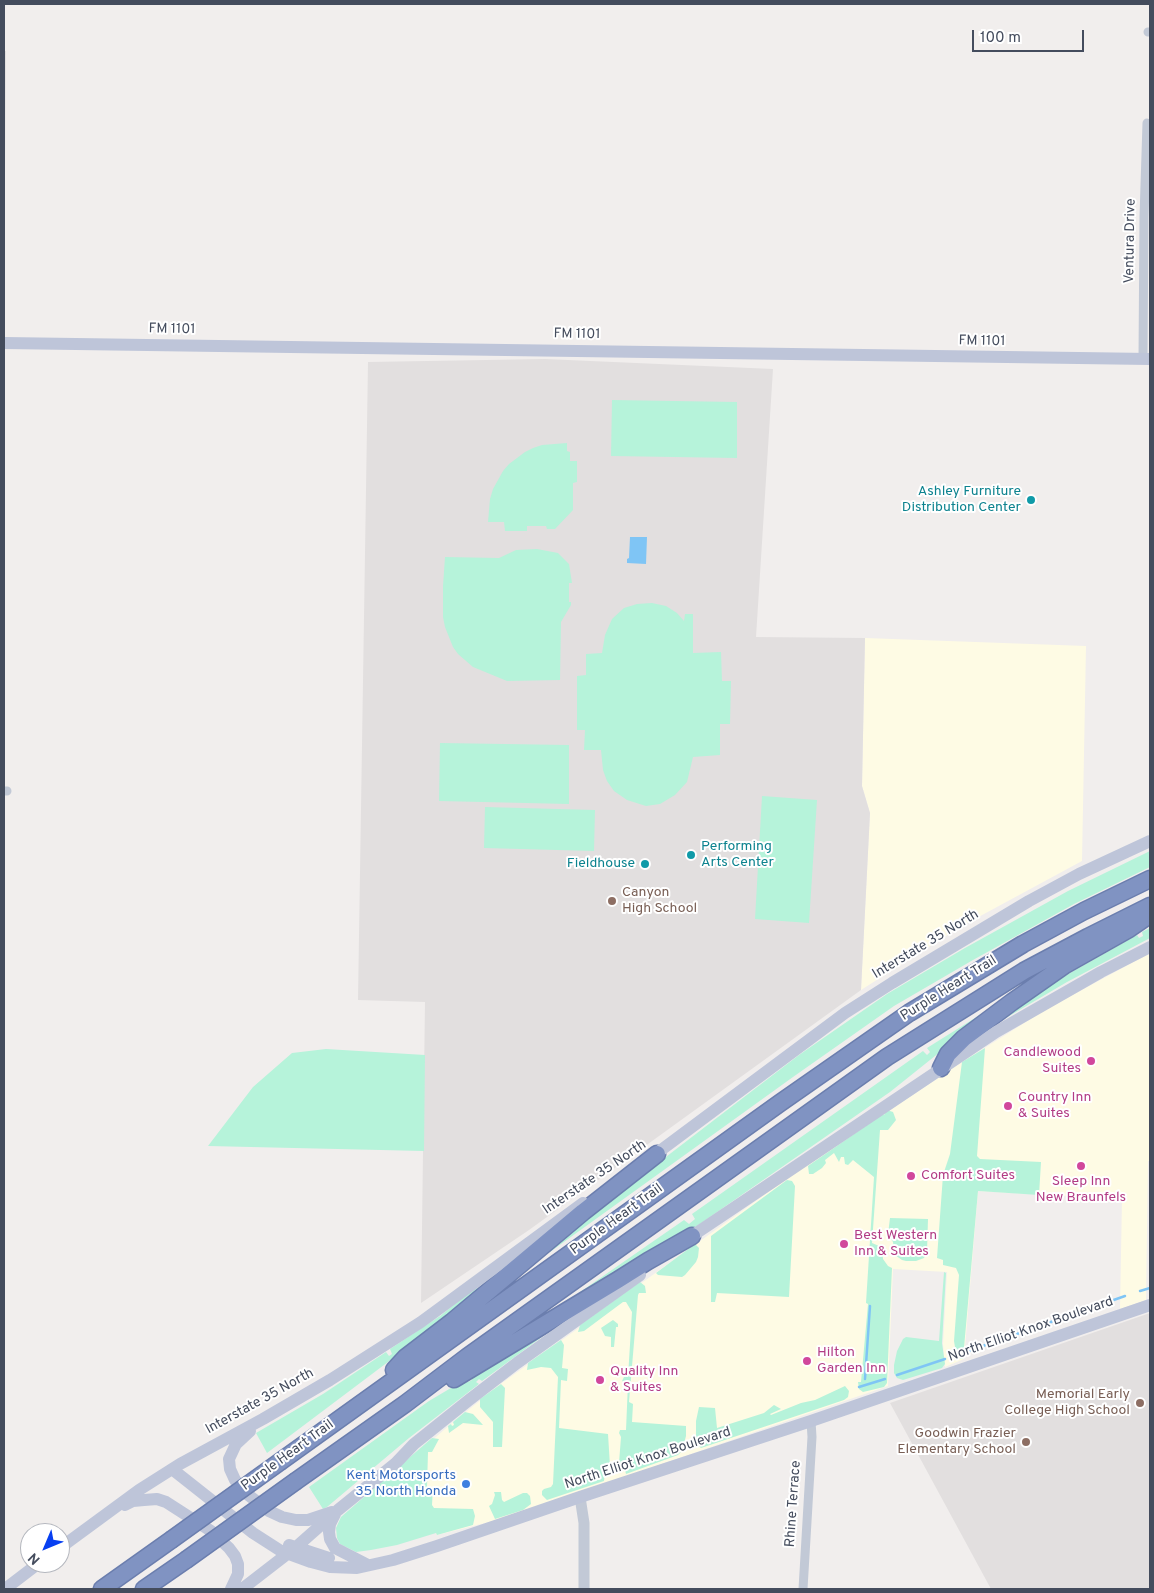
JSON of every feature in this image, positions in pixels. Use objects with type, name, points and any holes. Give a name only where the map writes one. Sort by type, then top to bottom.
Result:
[{"type":"highway","name":"Purple Heart Trail","points":[[102,1589],[909,1012],[1023,944],[1084,911],[1150,879]]},
{"type":"highway","name":"Purple Heart Trail","points":[[144,1589],[405,1404],[887,1057],[1024,971],[1150,906]]},
{"type":"highway","points":[[941,1068],[948,1054],[964,1038],[997,1012],[1065,965],[1150,915]]},
{"type":"highway","points":[[370,1396],[406,1357],[453,1321],[583,1212],[657,1154]]},
{"type":"highway","points":[[405,1404],[431,1392],[692,1236]]},
{"type":"main road","name":"FM 1101","points":[[4,343],[1147,359]]},
{"type":"main road","name":"Interstate 35 North","points":[[70,1541],[176,1466],[264,1419],[330,1380],[421,1322],[610,1183],[657,1154],[845,1013],[1029,901],[1079,874],[1150,840]]},
{"type":"main road","points":[[242,1589],[291,1551],[396,1463],[414,1444],[516,1363],[692,1236],[941,1068],[1034,1009],[1100,972],[1150,947]]},
{"type":"main road","name":"North Elliot Knox Boulevard","points":[[176,1466],[291,1551],[311,1562],[330,1567],[357,1568],[365,1563],[422,1551],[546,1510],[580,1496],[811,1421],[1150,1305]]},
{"type":"main road","points":[[264,1419],[236,1444],[229,1459],[230,1469],[247,1494],[270,1511],[282,1517],[296,1520],[308,1520],[338,1510]]},
{"type":"main road","points":[[110,1512],[133,1501],[157,1500],[174,1506],[222,1540],[235,1556],[238,1564],[238,1574],[231,1589]]},
{"type":"main road","points":[[338,1510],[330,1524],[330,1539],[335,1548],[365,1563]]},
{"type":"main road","points":[[5,1589],[26,1573]]},
{"type":"street","name":"Ventura Drive","points":[[1147,123],[1147,359]]},
{"type":"street","name":"Rhine Terrace","points":[[803,1589],[812,1437],[811,1421]]},
{"type":"street","points":[[580,1496],[584,1523],[584,1589]]},
{"type":"shaded area","points":[[4,51],[6,51],[4,300]]},
{"type":"shaded area","name":"Canyon High School","points":[[545,359],[773,369],[756,637],[865,638],[862,786],[870,813],[861,990],[529,1230],[421,1303],[425,1002],[358,1000],[368,362]]},
{"type":"shaded area","points":[[865,638],[1086,646],[1082,861],[960,927],[861,990],[870,813],[862,786]]},
{"type":"shaded area","points":[[1150,953],[1150,1161],[1148,1161],[1146,1300],[1120,1309],[1122,1199],[978,1191],[964,1359],[945,1367],[943,1344],[947,1272],[893,1269],[888,1386],[505,1518],[437,1535],[406,1463],[452,1423],[502,1383],[788,1178],[967,1059],[1045,1010]]},
{"type":"shaded area","name":"Goodwin Frazier Elementary School","points":[[1150,1313],[1150,1589],[991,1589],[890,1403]]},
{"type":"green space","points":[[612,400],[737,402],[737,458],[611,456]]},
{"type":"green space","points":[[567,443],[570,461],[577,461],[577,482],[573,483],[573,510],[555,529],[547,529],[546,526],[527,526],[527,531],[505,531],[504,522],[488,522],[493,489],[509,464],[533,448],[542,445]]},
{"type":"green space","points":[[537,549],[558,553],[569,564],[572,583],[569,583],[569,602],[571,602],[571,605],[561,622],[560,680],[507,681],[473,667],[453,647],[443,617],[445,557],[499,558],[516,550]]},
{"type":"green space","points":[[652,603],[666,606],[677,613],[684,621],[685,614],[693,614],[693,653],[721,652],[722,681],[731,681],[730,724],[720,724],[720,755],[693,757],[687,782],[675,795],[660,804],[646,806],[627,800],[614,791],[607,781],[603,770],[601,750],[584,750],[585,730],[577,730],[577,676],[586,675],[586,654],[602,653],[605,635],[612,619],[624,608],[637,604]]},
{"type":"green space","points":[[440,743],[569,745],[569,804],[439,801]]},
{"type":"green space","points":[[762,796],[817,800],[809,923],[755,919]]},
{"type":"green space","points":[[485,807],[595,810],[594,851],[484,848]]},
{"type":"green space","points":[[1150,851],[1150,867],[1074,904],[894,1006],[550,1252],[547,1248],[799,1055],[887,994],[1068,891]]},
{"type":"green space","points":[[1150,928],[1150,938],[1067,982],[994,1025],[1056,981],[1137,935],[1139,938],[1143,936],[1142,932]]},
{"type":"green space","points":[[1010,996],[890,1092],[694,1228],[571,1303],[570,1299],[684,1220],[689,1224],[695,1219],[692,1214],[923,1051],[927,1055],[930,1052],[927,1048]]},
{"type":"green space","points":[[985,1048],[977,1156],[980,1159],[1041,1162],[1039,1195],[978,1191],[963,1359],[960,1359],[956,1353],[954,1341],[959,1275],[956,1268],[943,1265],[943,1260],[937,1258],[943,1175],[950,1154],[962,1062]]},
{"type":"green space","points":[[326,1049],[425,1055],[424,1151],[208,1146],[253,1087],[292,1053]]},
{"type":"green space","points":[[887,1110],[893,1112],[896,1120],[888,1130],[880,1130],[872,1243],[882,1249],[883,1259],[892,1268],[887,1383],[884,1387],[863,1392],[859,1389],[858,1382],[861,1382],[868,1304],[866,1303],[874,1177],[853,1160],[848,1165],[845,1164],[844,1157],[841,1157],[839,1162],[834,1153],[825,1160],[826,1163],[822,1168],[813,1174],[809,1174],[808,1166],[884,1115]]},
{"type":"green space","points":[[787,1180],[792,1181],[795,1186],[789,1297],[717,1293],[715,1302],[711,1302],[711,1236]]},
{"type":"green space","points":[[890,1218],[928,1219],[927,1252],[924,1258],[916,1261],[906,1261],[895,1255],[893,1242],[888,1234]]},
{"type":"green space","points":[[695,1244],[699,1248],[698,1257],[685,1275],[682,1277],[658,1275],[656,1273]]},
{"type":"green space","points":[[944,1272],[946,1273],[942,1343],[945,1364],[942,1368],[903,1380],[897,1378],[894,1373],[894,1365],[897,1351],[903,1339],[906,1337],[939,1341]]},
{"type":"green space","points":[[640,1282],[645,1286],[646,1293],[639,1293],[638,1295],[629,1402],[633,1404],[632,1422],[686,1426],[686,1436],[682,1451],[678,1455],[626,1474],[624,1466],[619,1463],[621,1437],[619,1433],[620,1430],[626,1430],[628,1383],[622,1381],[624,1377],[628,1377],[632,1312],[626,1302],[623,1302],[584,1331],[578,1332],[580,1325]]},
{"type":"green space","points":[[476,1287],[481,1292],[267,1453],[256,1433],[323,1394],[386,1352],[389,1356],[392,1354],[390,1349],[440,1316]]},
{"type":"green space","points":[[613,1320],[618,1324],[618,1327],[616,1327],[614,1347],[611,1347],[611,1337],[605,1336],[601,1328]]},
{"type":"green space","points":[[539,1333],[542,1337],[482,1381],[479,1379],[476,1382],[479,1384],[409,1438],[323,1509],[309,1487],[429,1401],[466,1379],[468,1382],[472,1380],[471,1376]]},
{"type":"green space","points":[[561,1340],[564,1345],[562,1368],[568,1369],[567,1381],[561,1380],[559,1428],[608,1434],[610,1466],[605,1472],[604,1481],[547,1500],[542,1495],[542,1491],[553,1484],[558,1377],[551,1368],[541,1367],[527,1370],[528,1363]]},
{"type":"green space","points":[[501,1384],[505,1388],[502,1447],[493,1447],[493,1422],[480,1407],[480,1399]]},
{"type":"green space","points":[[845,1386],[849,1391],[848,1397],[844,1400],[701,1448],[696,1443],[696,1421],[699,1407],[715,1408],[717,1428],[764,1413],[774,1405],[781,1409],[771,1415],[801,1403],[815,1400]]},
{"type":"green space","points":[[465,1412],[473,1414],[483,1425],[463,1423],[449,1433],[448,1426],[454,1425],[453,1422]]},
{"type":"green space","points":[[432,1438],[439,1439],[432,1452],[428,1452],[427,1487],[433,1487],[432,1505],[434,1508],[473,1509],[475,1516],[473,1525],[371,1550],[356,1552],[340,1544],[336,1528],[341,1517]]},
{"type":"green space","points":[[494,1492],[501,1492],[504,1502],[527,1493],[530,1496],[531,1504],[523,1510],[495,1519],[489,1506],[492,1504]]},
{"type":"water","points":[[630,537],[647,537],[646,564],[627,563]]},
{"type":"waterway","points":[[1140,1291],[1150,1288]]},
{"type":"waterway","points":[[957,1355],[1125,1296]]},
{"type":"waterway","points":[[865,1379],[870,1306]]},
{"type":"waterway","points":[[897,1375],[945,1359]]},
{"type":"waterway","points":[[859,1387],[885,1379]]},
{"type":"place","name":"Ashley Furniture Distribution Center","points":[[1031,500]]},
{"type":"place","name":"Performing Arts Center","points":[[691,855]]},
{"type":"place","name":"Fieldhouse","points":[[645,864]]},
{"type":"place","name":"Canyon High School","points":[[612,901]]},
{"type":"place","name":"Candlewood Suites","points":[[1091,1061]]},
{"type":"place","name":"Country Inn & Suites","points":[[1008,1106]]},
{"type":"place","name":"Sleep Inn New Braunfels","points":[[1081,1166]]},
{"type":"place","name":"Comfort Suites","points":[[911,1176]]},
{"type":"place","name":"Best Western Inn & Suites","points":[[844,1244]]},
{"type":"place","name":"Hilton Garden Inn","points":[[807,1361]]},
{"type":"place","name":"Quality Inn & Suites","points":[[600,1380]]},
{"type":"place","name":"Memorial Early College High School","points":[[1140,1403]]},
{"type":"place","name":"Goodwin Frazier Elementary School","points":[[1026,1442]]},
{"type":"place","name":"Kent Motorsports 35 North Honda","points":[[466,1484]]}]
